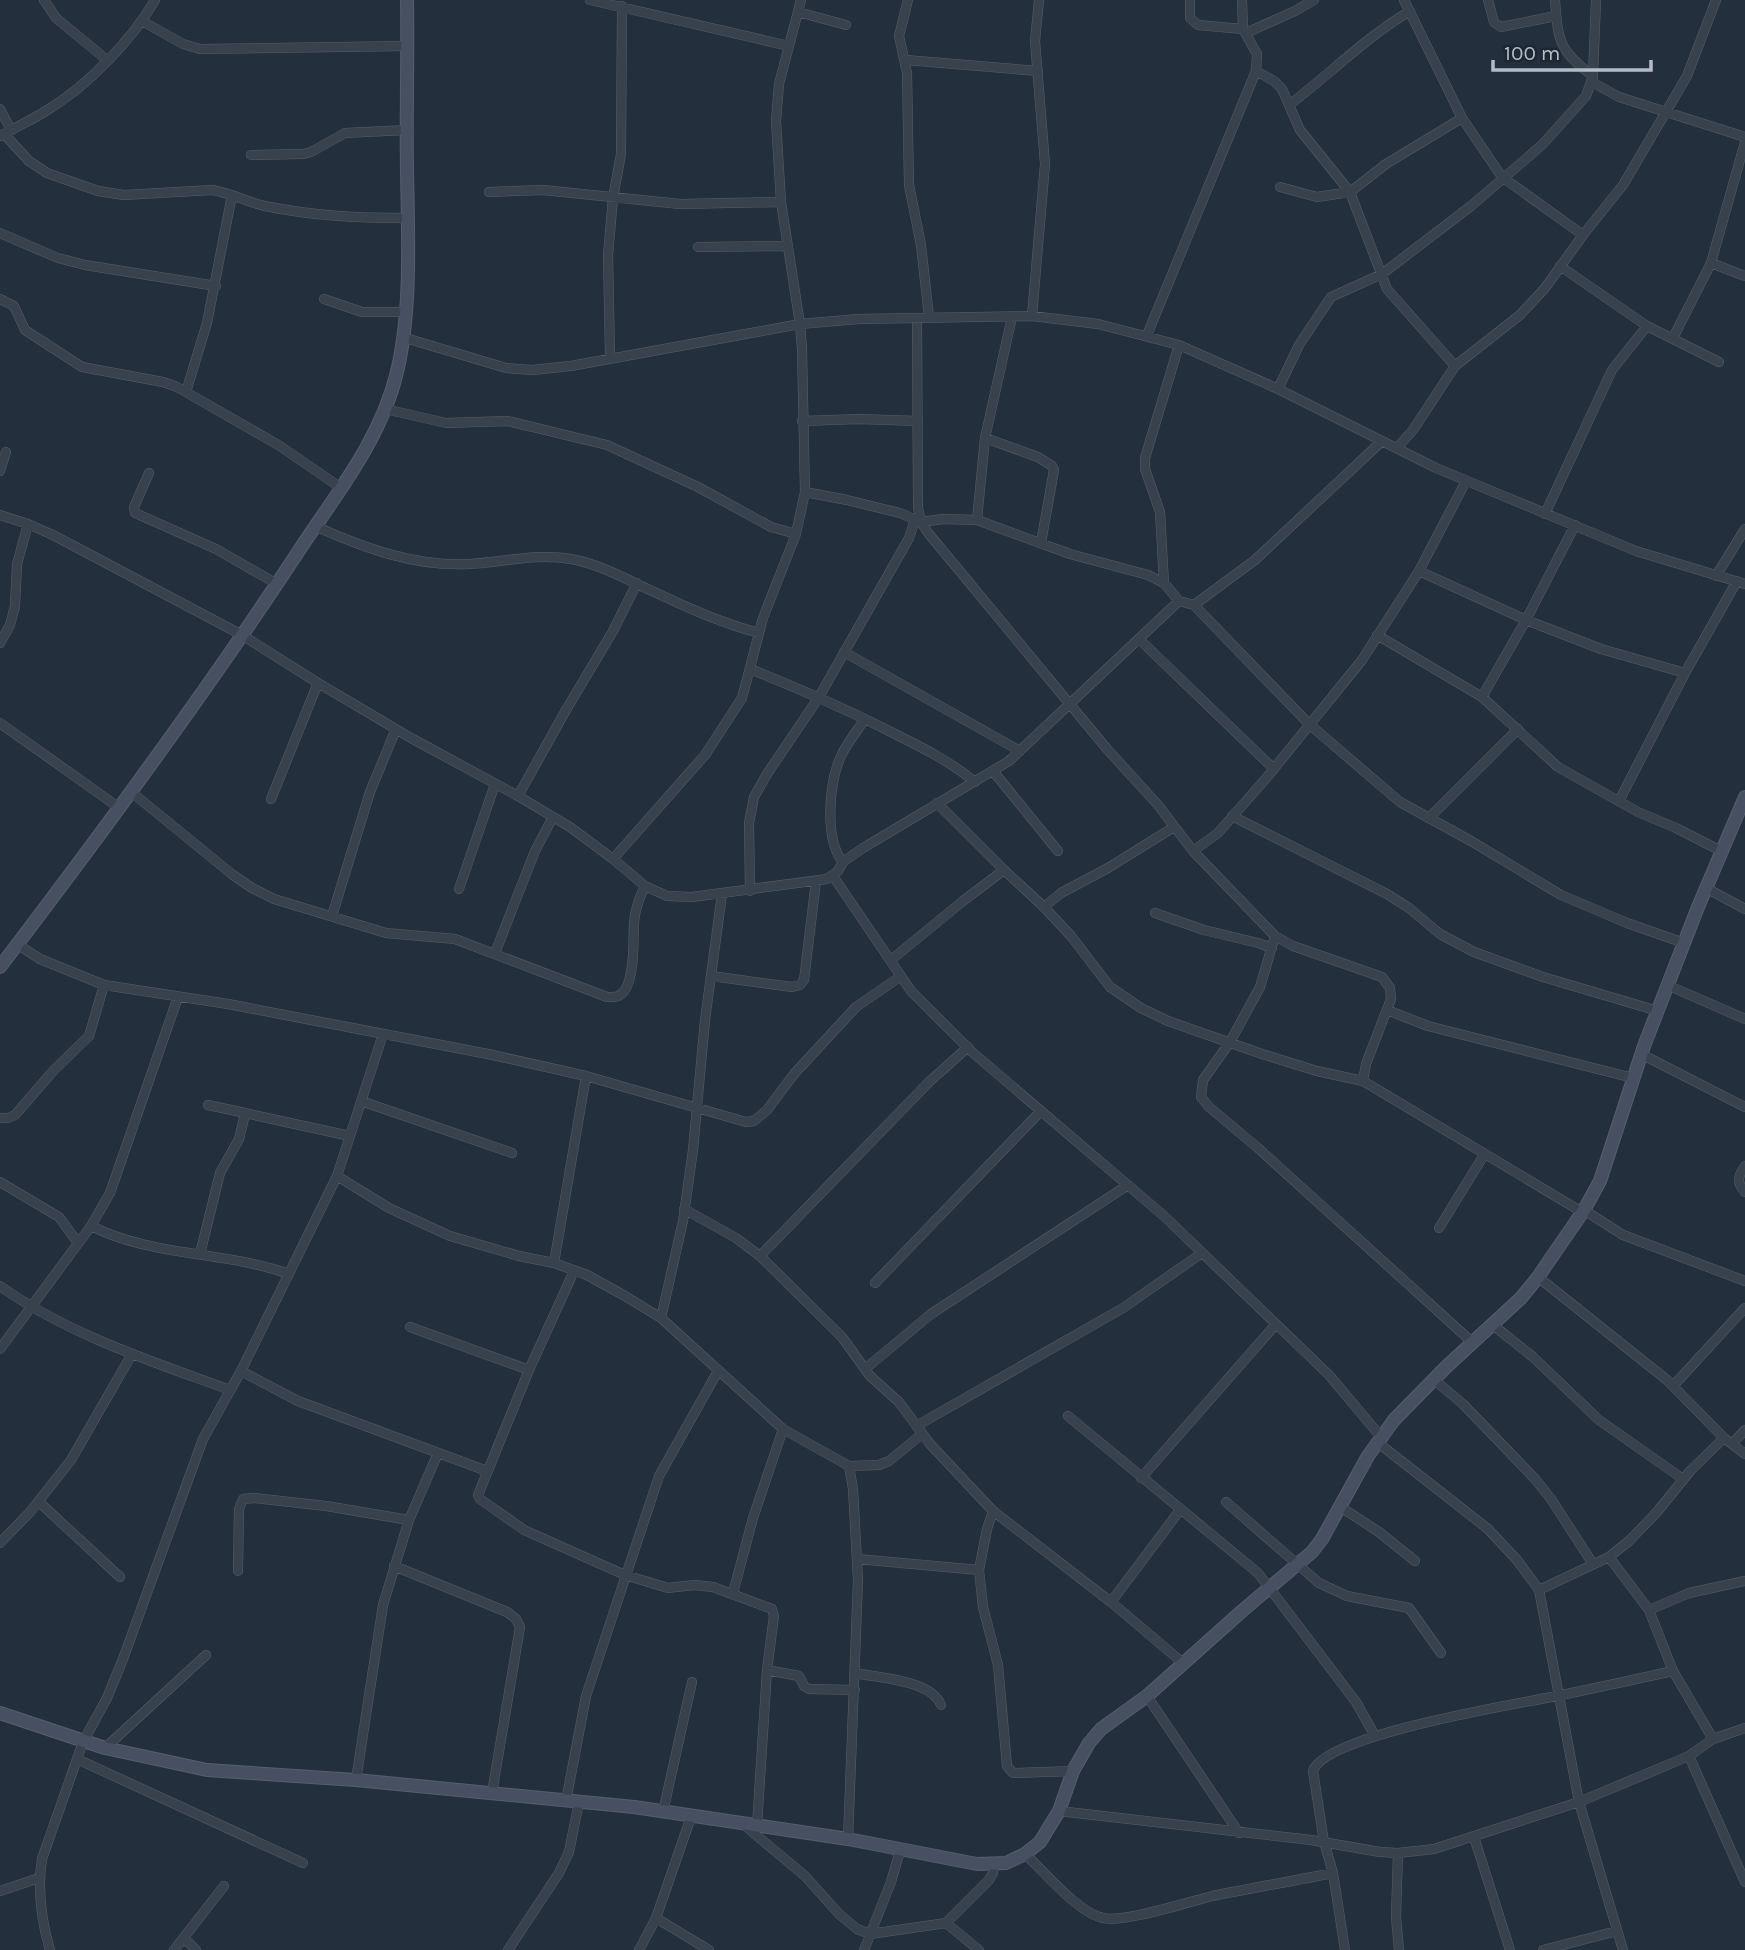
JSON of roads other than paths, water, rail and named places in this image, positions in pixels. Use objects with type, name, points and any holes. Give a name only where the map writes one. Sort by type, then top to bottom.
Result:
[{"type":"street","points":[[44,0],[56,18],[107,60]]},
{"type":"street","points":[[5,134],[48,110],[85,84],[142,21],[155,0]]},
{"type":"street","points":[[0,967],[242,635],[362,457],[385,409],[397,371],[405,312],[407,0]]},
{"type":"street","points":[[613,859],[705,755],[742,698],[759,633],[796,534],[804,492],[800,324],[780,202],[776,121],[779,84],[801,0]]},
{"type":"street","points":[[908,0],[899,36],[906,60],[909,185],[921,245],[929,317]]},
{"type":"street","points":[[1032,316],[1045,164],[1035,41],[1039,0]]},
{"type":"street","points":[[1190,0],[1190,18],[1198,25],[1245,31],[1295,11],[1314,0]]},
{"type":"street","points":[[1147,335],[1256,71],[1257,54],[1245,31],[1242,0]]},
{"type":"street","points":[[1404,0],[1462,118],[1502,177],[1583,235]]},
{"type":"street","points":[[1488,0],[1494,22],[1501,27],[1556,16]]},
{"type":"street","points":[[1555,0],[1558,32],[1563,49],[1593,79],[1619,97],[1745,139],[1740,174],[1711,262],[1673,338]]},
{"type":"street","points":[[1279,389],[1299,345],[1331,298],[1382,274],[1471,206],[1542,145],[1586,96],[1593,79],[1596,0]]},
{"type":"street","points":[[1397,448],[1413,430],[1455,366],[1520,315],[1545,288],[1623,185],[1687,76],[1716,0]]},
{"type":"street","points":[[597,1],[789,46]]},
{"type":"street","points":[[610,358],[608,255],[613,198],[621,154],[622,6]]},
{"type":"street","points":[[1289,105],[1331,73],[1360,45],[1410,11]]},
{"type":"street","points":[[798,12],[846,24]]},
{"type":"street","points":[[142,21],[183,44],[200,49],[407,46]]},
{"type":"street","points":[[906,60],[1038,71]]},
{"type":"street","points":[[1256,71],[1283,89],[1300,130],[1350,192],[1387,289],[1455,366]]},
{"type":"street","points":[[0,109],[5,134],[29,161],[47,173],[98,191],[124,195],[197,190],[232,194],[266,206],[333,217],[407,218]]},
{"type":"street","points":[[1280,187],[1317,197],[1350,192],[1386,164],[1462,118]]},
{"type":"street","points":[[251,155],[303,154],[312,152],[345,133],[407,130]]},
{"type":"street","points":[[489,192],[543,190],[680,204],[780,202]]},
{"type":"street","points":[[186,392],[216,286],[232,194]]},
{"type":"street","points":[[0,233],[58,258],[85,265],[216,286]]},
{"type":"street","points":[[698,247],[787,246]]},
{"type":"street","points":[[1711,262],[1745,276]]},
{"type":"street","points":[[1560,266],[1647,326],[1719,362]]},
{"type":"street","points":[[0,299],[13,306],[25,330],[82,367],[163,382],[186,392],[280,446],[341,488]]},
{"type":"street","points":[[324,299],[362,312],[405,312]]},
{"type":"street","points":[[402,337],[506,368],[532,370],[571,366],[800,324],[859,319],[1032,316],[1098,324],[1179,345],[1279,389],[1466,481],[1636,551],[1741,583],[1685,673],[1619,801]]},
{"type":"street","points":[[976,520],[985,439],[1012,317]]},
{"type":"street","points":[[750,891],[749,823],[754,797],[819,697],[918,521],[916,318]]},
{"type":"street","points":[[1545,514],[1612,370],[1647,326]]},
{"type":"street","points":[[1164,583],[1160,512],[1145,469],[1145,458],[1179,345]]},
{"type":"street","points":[[385,409],[446,423],[508,421],[607,445],[698,486],[771,527],[796,534]]},
{"type":"street","points":[[802,421],[918,421]]},
{"type":"street","points":[[985,439],[1038,457],[1052,466],[1054,470],[1041,543]]},
{"type":"street","points":[[1194,605],[1255,560],[1382,441]]},
{"type":"street","points":[[0,471],[6,452]]},
{"type":"street","points":[[149,473],[134,507],[135,513],[216,549],[277,584]]},
{"type":"street","points":[[1193,851],[1217,833],[1274,769],[1362,660],[1419,572],[1466,481]]},
{"type":"street","points":[[804,492],[900,513],[918,521],[1193,851],[1275,936],[1293,946],[1382,977],[1390,988],[1391,999],[1366,1065],[1363,1081]]},
{"type":"street","points":[[0,515],[28,524],[242,635],[396,729],[553,817],[613,859],[645,886],[667,895],[692,897],[750,891],[833,876],[843,862],[993,771],[1020,751],[1179,601]]},
{"type":"street","points":[[918,521],[976,520],[1041,543],[1148,575],[1164,583],[1179,601],[1194,605],[1309,724],[1400,802],[1561,895],[1684,943]]},
{"type":"street","points":[[0,643],[10,625],[15,606],[17,564],[28,524]]},
{"type":"street","points":[[1482,697],[1575,525]]},
{"type":"street","points":[[316,526],[376,551],[431,563],[468,564],[545,556],[572,559],[610,570],[707,617],[759,633]]},
{"type":"street","points":[[1716,576],[1745,529]]},
{"type":"street","points":[[1419,572],[1526,620],[1601,649],[1685,673]]},
{"type":"street","points":[[519,796],[566,709],[613,631],[636,583]]},
{"type":"street","points":[[1377,635],[1482,697],[1559,767],[1619,801],[1723,852]]},
{"type":"street","points":[[1139,639],[1274,769]]},
{"type":"street","points":[[844,652],[1020,751]]},
{"type":"street","points":[[750,669],[865,719],[950,762],[975,782]]},
{"type":"street","points":[[271,799],[318,683]]},
{"type":"street","points":[[843,862],[836,854],[832,841],[834,781],[841,756],[865,719]]},
{"type":"street","points":[[0,723],[118,807]]},
{"type":"street","points":[[332,916],[370,792],[396,729]]},
{"type":"street","points":[[1429,818],[1518,729]]},
{"type":"street","points":[[993,771],[1058,851]]},
{"type":"street","points":[[459,889],[495,784]]},
{"type":"street","points":[[130,791],[252,888],[274,899],[386,933],[455,939],[607,997],[617,997],[624,992],[630,976],[636,905],[645,886]]},
{"type":"street","points":[[0,1713],[83,1742],[207,1770],[356,1780],[573,1801],[848,1839],[977,1864],[1006,1863],[1025,1854],[1040,1842],[1059,1811],[1073,1771],[1089,1743],[1101,1729],[1147,1696],[1317,1545],[1379,1440],[1406,1406],[1433,1379],[1521,1298],[1592,1198],[1667,985],[1745,797]]},
{"type":"street","points":[[937,803],[1044,907],[1071,936],[1110,987],[1141,1008],[1168,1021],[1317,1071],[1363,1081],[1623,1235],[1745,1281]]},
{"type":"street","points":[[1232,816],[1387,894],[1440,934],[1474,952],[1543,977],[1658,1011]]},
{"type":"street","points":[[495,953],[535,851],[553,817]]},
{"type":"street","points":[[1044,907],[1061,893],[1108,868],[1174,827]]},
{"type":"street","points":[[891,960],[1004,870]]},
{"type":"street","points":[[833,876],[911,991],[968,1047],[1128,1185],[1202,1253],[1329,1375],[1379,1440],[1488,1529],[1517,1560],[1539,1590],[1579,1802],[1623,1950]]},
{"type":"street","points":[[710,976],[792,987],[800,985],[804,980],[816,881]]},
{"type":"street","points":[[1706,888],[1745,909]]},
{"type":"street","points":[[661,1318],[684,1209],[722,894]]},
{"type":"street","points":[[1155,913],[1204,930],[1272,948]]},
{"type":"street","points":[[1275,936],[1259,987],[1230,1042],[1203,1080],[1201,1097],[1472,1342]]},
{"type":"street","points":[[17,944],[40,959],[104,985],[228,1004],[586,1076],[736,1120],[754,1121],[767,1110],[794,1074],[856,1007],[901,976]]},
{"type":"street","points":[[0,1118],[15,1115],[54,1070],[89,1036],[104,985]]},
{"type":"street","points":[[1667,985],[1745,1019]]},
{"type":"street","points":[[0,1349],[91,1226],[110,1193],[178,997]]},
{"type":"street","points":[[1388,1010],[1428,1026],[1633,1078]]},
{"type":"street","points":[[50,1950],[41,1920],[39,1878],[42,1858],[83,1742],[107,1698],[123,1659],[203,1439],[241,1371],[337,1177],[383,1034]]},
{"type":"street","points":[[760,1256],[929,1082],[968,1047]]},
{"type":"street","points":[[1641,1054],[1745,1107]]},
{"type":"street","points":[[554,1264],[586,1076]]},
{"type":"street","points":[[361,1101],[512,1153]]},
{"type":"street","points":[[208,1105],[350,1136]]},
{"type":"street","points":[[875,1283],[1041,1112]]},
{"type":"street","points":[[200,1254],[220,1173],[239,1139],[245,1114]]},
{"type":"street","points":[[1439,1228],[1485,1155]]},
{"type":"street","points":[[1745,1166],[1738,1176],[1738,1181],[1745,1192]]},
{"type":"street","points":[[337,1177],[389,1208],[450,1236],[587,1275],[661,1318],[783,1429],[849,1466],[879,1465],[889,1461],[920,1429],[1123,1308],[1202,1253]]},
{"type":"street","points":[[0,1182],[59,1217],[79,1243]]},
{"type":"street","points":[[865,1369],[931,1314],[1128,1185]]},
{"type":"street","points":[[684,1209],[736,1238],[760,1256],[842,1336],[865,1369],[899,1402],[967,1485],[993,1511],[1111,1602],[1183,1663]]},
{"type":"street","points":[[91,1226],[112,1237],[139,1245],[250,1262],[289,1274]]},
{"type":"street","points":[[574,1270],[478,1492],[480,1499],[524,1530],[625,1576],[668,1588],[694,1584],[713,1587],[772,1609],[774,1612],[767,1670],[757,1826]]},
{"type":"street","points":[[1538,1277],[1673,1386],[1728,1441],[1745,1454]]},
{"type":"street","points":[[0,1286],[32,1309],[132,1354],[230,1390]]},
{"type":"street","points":[[1673,1386],[1745,1308]]},
{"type":"street","points":[[1141,1478],[1276,1324]]},
{"type":"street","points":[[1493,1325],[1539,1363],[1599,1420],[1683,1479]]},
{"type":"street","points":[[410,1327],[529,1370]]},
{"type":"street","points":[[0,1543],[39,1502],[71,1460],[132,1354]]},
{"type":"street","points":[[241,1371],[298,1401],[488,1471]]},
{"type":"street","points":[[508,1950],[559,1874],[569,1852],[586,1696],[659,1476],[718,1371]]},
{"type":"street","points":[[1433,1379],[1463,1404],[1536,1480],[1593,1564]]},
{"type":"street","points":[[1068,1416],[1258,1573],[1356,1702],[1375,1736]]},
{"type":"street","points":[[733,1593],[753,1518],[783,1429]]},
{"type":"street","points":[[1539,1590],[1609,1557],[1657,1512],[1683,1479],[1745,1430]]},
{"type":"street","points":[[356,1780],[383,1605],[409,1520],[438,1453]]},
{"type":"street","points":[[848,1839],[858,1559],[849,1466]]},
{"type":"street","points":[[238,1572],[239,1509],[243,1499],[326,1506],[409,1520]]},
{"type":"street","points":[[39,1502],[120,1577]]},
{"type":"street","points":[[1226,1502],[1319,1583],[1340,1593],[1409,1608],[1441,1653]]},
{"type":"street","points":[[1339,1506],[1379,1532],[1415,1561]]},
{"type":"street","points":[[1111,1602],[1180,1510]]},
{"type":"street","points":[[993,1511],[979,1570],[983,1607],[998,1665],[1009,1770],[1013,1773],[1073,1771]]},
{"type":"street","points":[[1609,1557],[1649,1610],[1672,1671],[1713,1739]]},
{"type":"street","points":[[858,1559],[979,1570]]},
{"type":"street","points":[[394,1566],[507,1612],[516,1619],[520,1627],[492,1793]]},
{"type":"street","points":[[1649,1610],[1689,1593],[1745,1581]]},
{"type":"street","points":[[105,1748],[206,1655]]},
{"type":"street","points":[[767,1670],[799,1675],[804,1686],[809,1689],[855,1690]]},
{"type":"street","points":[[1345,1950],[1333,1873],[1324,1842],[1313,1771],[1315,1765],[1375,1736],[1440,1719],[1672,1671]]},
{"type":"street","points":[[855,1673],[916,1685],[929,1690],[941,1705]]},
{"type":"street","points":[[663,1812],[692,1682]]},
{"type":"street","points":[[1147,1696],[1239,1833]]},
{"type":"street","points":[[1059,1811],[1324,1842],[1346,1848],[1398,1853],[1434,1849],[1579,1802],[1689,1756],[1713,1739],[1745,1728]]},
{"type":"street","points":[[1689,1756],[1745,1882]]},
{"type":"street","points":[[78,1759],[303,1863]]},
{"type":"street","points":[[639,1950],[656,1918],[691,1816]]},
{"type":"street","points":[[743,1824],[805,1876],[839,1914],[857,1929],[870,1934],[946,1923],[989,1880],[994,1865]]},
{"type":"street","points":[[1474,1837],[1510,1950]]},
{"type":"street","points":[[864,1950],[900,1851]]},
{"type":"street","points":[[1398,1853],[1396,1917],[1399,1950]]},
{"type":"street","points":[[1025,1854],[1074,1900],[1103,1919],[1122,1918],[1212,1896],[1333,1873]]},
{"type":"street","points":[[0,1891],[39,1878]]},
{"type":"street","points":[[174,1950],[224,1886]]},
{"type":"street","points":[[656,1918],[709,1950]]},
{"type":"street","points":[[946,1923],[979,1950]]},
{"type":"street","points":[[1543,1950],[1618,1931]]},
{"type":"street","points":[[184,1938],[196,1950]]}]
